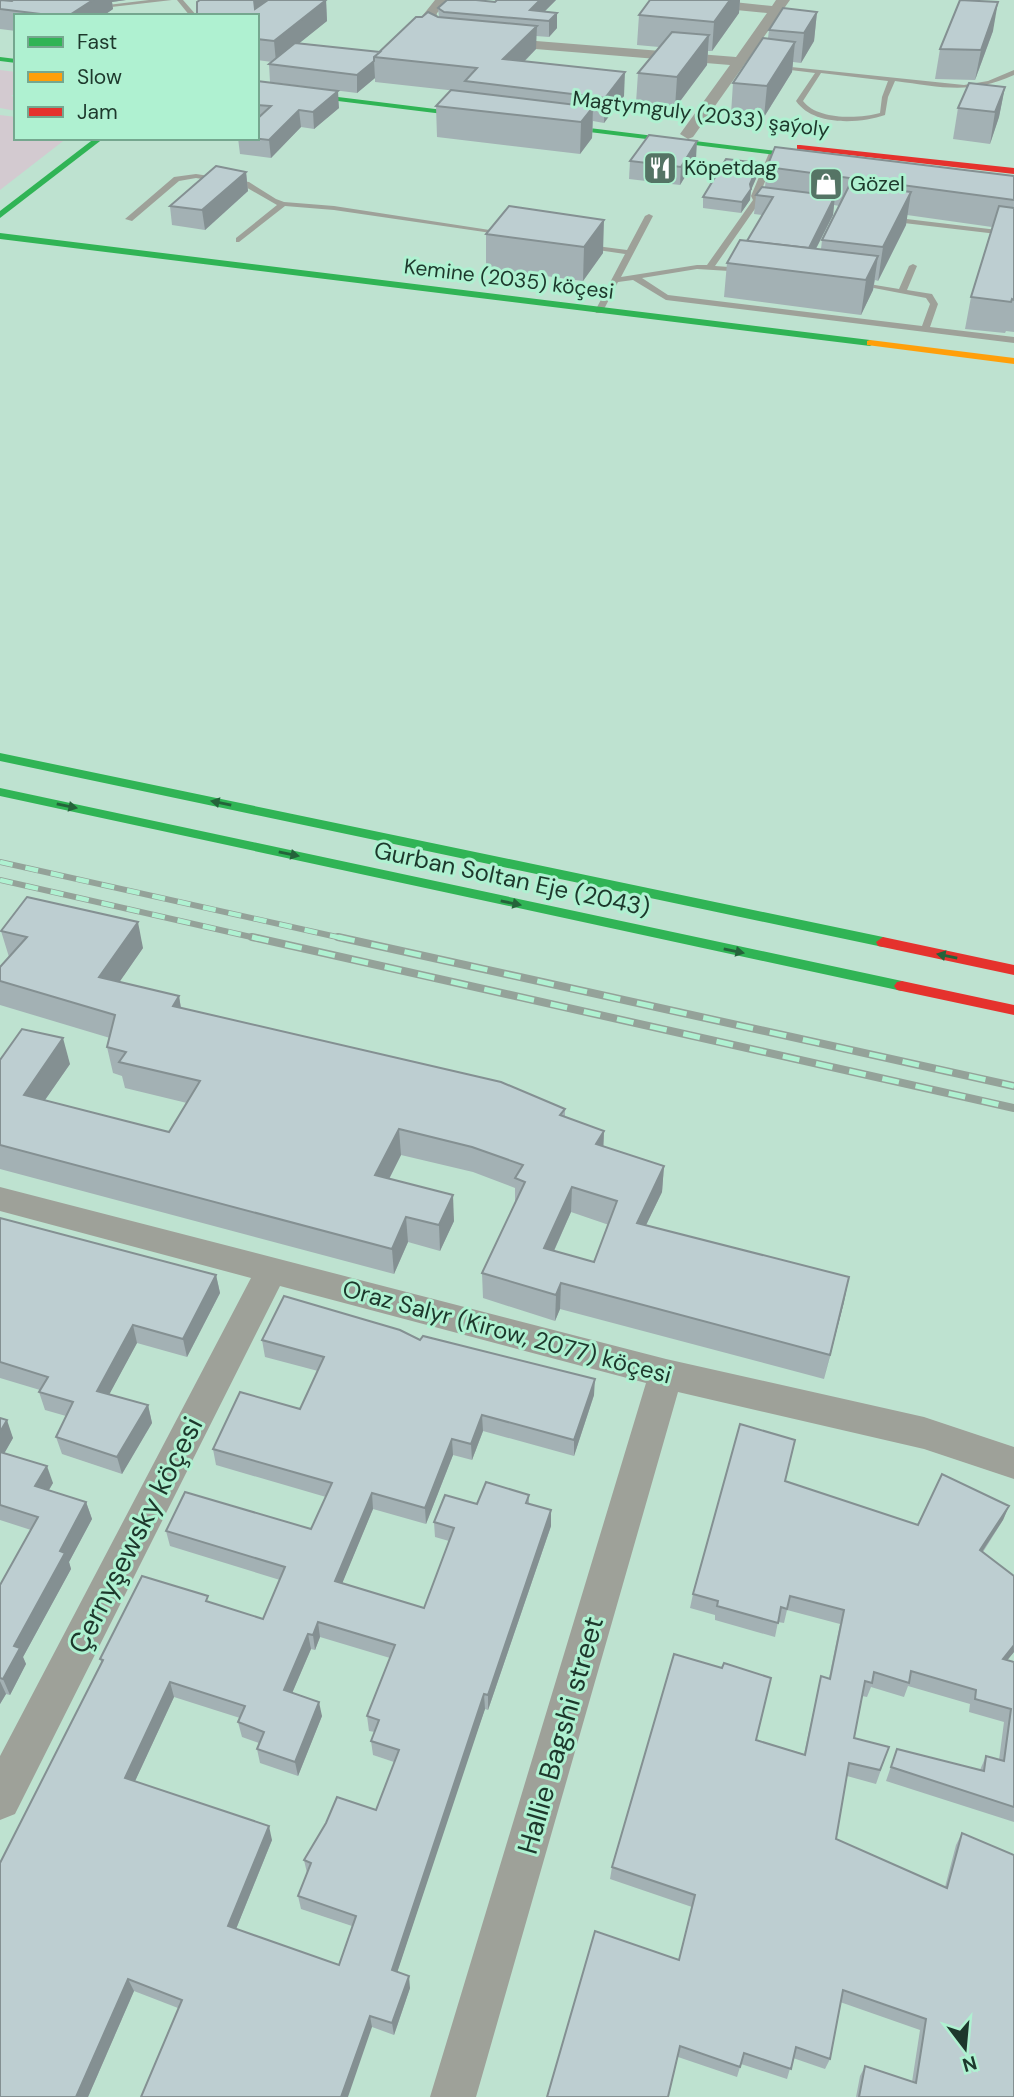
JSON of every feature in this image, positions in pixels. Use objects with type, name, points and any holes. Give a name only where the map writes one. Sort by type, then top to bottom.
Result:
[{"type":"main road","name":"Magtymguly (2033) şaýoly","points":[[259,81],[1013,173]]},
{"type":"main road","name":"Magtymguly (2033) şaýoly","points":[[259,89],[774,153],[1013,173]]},
{"type":"main road","points":[[0,215],[97,140]]},
{"type":"main road","name":"Kemine (2035) köçesi","points":[[0,236],[1014,361]]},
{"type":"main road","name":"Gurban Soltan Eje (2043)","points":[[0,757],[1014,970]]},
{"type":"main road","name":"Gurban Soltan Eje (2043)","points":[[0,792],[1014,1010]]},
{"type":"street","points":[[443,0],[427,19],[428,26],[439,34],[745,62]]},
{"type":"street","points":[[675,0],[779,5],[745,62],[688,134]]},
{"type":"street","name":"Oraz Salyr (Kirow, 2077) köçesi","points":[[0,1199],[666,1374],[924,1433],[1014,1463]]},
{"type":"street","name":"Çernyşewsky köçesi","points":[[0,1799],[271,1271]]},
{"type":"street","name":"Hallie Bagshi street","points":[[453,2097],[666,1374]]},
{"type":"lane","points":[[87,8],[169,0]]},
{"type":"lane","points":[[180,0],[192,14]]},
{"type":"lane","points":[[108,14],[120,5]]},
{"type":"lane","points":[[765,65],[964,87],[990,83],[1014,72]]},
{"type":"lane","points":[[819,71],[799,102],[805,110],[816,114],[875,118],[883,114],[885,97],[892,80]]},
{"type":"lane","points":[[711,266],[757,200],[755,196],[774,153]]},
{"type":"lane","points":[[129,219],[168,185],[184,176],[246,184],[273,201],[283,204],[360,212],[521,236]]},
{"type":"lane","points":[[757,200],[778,204]]},
{"type":"lane","points":[[239,240],[283,204]]},
{"type":"lane","points":[[599,311],[649,216]]},
{"type":"lane","points":[[881,218],[1014,234]]},
{"type":"lane","points":[[576,245],[631,253]]},
{"type":"lane","points":[[616,280],[711,266],[748,271]]},
{"type":"lane","points":[[903,289],[913,266]]},
{"type":"lane","points":[[634,277],[666,297],[1014,340]]},
{"type":"lane","points":[[849,283],[903,289],[934,300],[925,329]]},
{"type":"shaded area","points":[[0,70],[14,72],[14,94],[11,96],[14,97],[14,111],[0,108]]},
{"type":"shaded area","points":[[0,115],[14,117],[14,140],[64,140],[0,190]]},
{"type":"building","points":[[0,0],[93,0],[71,14],[41,14],[0,9]]},
{"type":"building","points":[[254,0],[255,9],[268,0],[326,0],[274,41],[259,39],[259,14],[197,14],[197,2]]},
{"type":"building","points":[[447,0],[540,0],[530,10],[557,13],[549,21],[444,12],[438,8]]},
{"type":"building","points":[[650,0],[730,0],[714,22],[639,15]]},
{"type":"building","points":[[960,0],[998,2],[981,50],[940,49]]},
{"type":"building","points":[[783,8],[817,12],[804,33],[769,30]]},
{"type":"building","points":[[428,12],[438,17],[537,26],[503,59],[625,72],[605,98],[465,81],[477,68],[374,57],[416,17],[422,17]]},
{"type":"building","points":[[672,32],[709,35],[677,77],[638,73]]},
{"type":"building","points":[[763,38],[795,42],[767,86],[733,83]]},
{"type":"building","points":[[295,43],[380,52],[374,57],[374,61],[357,75],[269,64]]},
{"type":"building","points":[[259,81],[338,91],[313,112],[299,110],[269,140],[259,139],[259,117],[271,106],[259,105]]},
{"type":"building","points":[[969,83],[1005,87],[995,112],[958,108]]},
{"type":"building","points":[[451,90],[593,107],[581,122],[436,106]]},
{"type":"building","points":[[649,135],[697,141],[681,167],[630,161]]},
{"type":"building","points":[[775,147],[1014,176],[1014,200],[767,167]]},
{"type":"building","points":[[726,159],[759,163],[750,184],[751,189],[742,202],[703,197]]},
{"type":"building","points":[[216,166],[246,172],[202,210],[170,206]]},
{"type":"building","points":[[850,184],[911,192],[883,247],[822,240]]},
{"type":"building","points":[[762,187],[835,196],[809,248],[747,241],[773,197],[756,195]]},
{"type":"building","points":[[509,206],[604,220],[584,247],[486,234]]},
{"type":"building","points":[[999,206],[1014,208],[1014,300],[1011,302],[971,297]]},
{"type":"building","points":[[740,240],[878,256],[866,280],[727,263]]},
{"type":"building","points":[[27,897],[138,922],[99,977],[179,996],[173,1006],[501,1082],[565,1109],[560,1115],[604,1131],[596,1144],[664,1166],[637,1223],[849,1277],[830,1355],[561,1283],[556,1295],[482,1273],[525,1182],[515,1178],[523,1165],[472,1147],[399,1129],[375,1175],[453,1195],[439,1225],[406,1217],[392,1249],[0,1145],[0,1060],[22,1029],[63,1038],[24,1095],[169,1132],[200,1081],[119,1062],[126,1052],[107,1047],[115,1015],[0,981],[0,967],[27,937],[1,931]],"holes":[[[572,1187],[617,1201],[594,1262],[544,1248]]]},
{"type":"building","points":[[0,1218],[216,1275],[183,1339],[133,1325],[97,1391],[148,1405],[117,1457],[56,1437],[73,1402],[39,1392],[48,1377],[0,1362]]},
{"type":"building","points":[[284,1296],[400,1330],[420,1340],[423,1336],[595,1379],[574,1440],[482,1415],[471,1444],[452,1439],[425,1508],[372,1493],[335,1581],[424,1608],[454,1528],[434,1522],[445,1495],[477,1504],[486,1482],[529,1495],[526,1503],[551,1510],[488,1695],[484,1694],[392,1970],[409,1976],[392,2023],[370,2016],[341,2097],[141,2097],[182,2000],[128,1979],[76,2097],[0,2097],[0,1863],[103,1660],[100,1659],[142,1576],[208,1596],[206,1601],[263,1619],[285,1567],[166,1531],[185,1492],[311,1529],[332,1483],[213,1449],[240,1392],[300,1409],[324,1357],[262,1340]],"holes":[[[318,1622],[395,1645],[367,1716],[379,1720],[371,1741],[399,1750],[376,1810],[337,1797],[326,1823],[304,1860],[311,1863],[298,1896],[356,1916],[339,1965],[228,1926],[269,1826],[125,1778],[170,1682],[245,1706],[238,1722],[264,1732],[257,1749],[295,1762],[319,1702],[284,1690],[308,1634],[313,1635]]]},
{"type":"building","points":[[0,1418],[7,1420],[0,1432]]},
{"type":"building","points":[[740,1424],[795,1440],[785,1481],[918,1525],[942,1474],[1009,1506],[980,1550],[1014,1576],[1014,1645],[1003,1659],[1014,1662],[1014,1807],[891,1767],[897,1749],[984,1771],[986,1756],[1004,1761],[1011,1709],[975,1699],[976,1690],[911,1671],[909,1683],[874,1672],[872,1683],[865,1681],[854,1738],[889,1747],[880,1770],[849,1763],[836,1839],[947,1888],[962,1833],[1014,1855],[1014,2097],[859,2097],[865,2066],[916,2083],[926,2019],[843,1990],[830,2059],[796,2047],[791,2069],[744,2053],[740,2067],[680,2046],[668,2097],[547,2097],[595,1931],[679,1960],[695,1895],[612,1867],[674,1654],[722,1668],[724,1663],[771,1678],[756,1740],[805,1755],[821,1676],[830,1679],[844,1610],[790,1596],[787,1609],[781,1607],[778,1623],[717,1606],[718,1601],[693,1594]]},
{"type":"building","points":[[0,1452],[47,1466],[35,1486],[86,1502],[60,1551],[65,1553],[14,1646],[20,1648],[3,1679],[0,1678],[0,1585],[38,1517],[0,1505]]},
{"type":"railway","points":[[0,862],[346,939]]},
{"type":"railway","points":[[0,880],[260,939]]},
{"type":"railway","points":[[252,937],[1014,1108]]},
{"type":"railway","points":[[338,937],[1014,1086]]},
{"type":"traffic: fast","points":[[0,59],[14,61]]},
{"type":"traffic: fast","points":[[259,89],[825,159]]},
{"type":"traffic: fast","points":[[0,215],[97,140]]},
{"type":"traffic: fast","points":[[0,236],[870,343]]},
{"type":"traffic: fast","points":[[0,757],[883,942]]},
{"type":"traffic: fast","points":[[0,792],[902,986]]},
{"type":"traffic: slow","points":[[870,343],[1014,361]]},
{"type":"traffic: jam","points":[[800,147],[1014,171]]},
{"type":"traffic: jam","points":[[883,942],[1014,970]]},
{"type":"traffic: jam","points":[[902,986],[1014,1010]]},
{"type":"place","name":"Köpetdag","points":[[660,168]]},
{"type":"place","name":"Gözel","points":[[826,184]]}]
